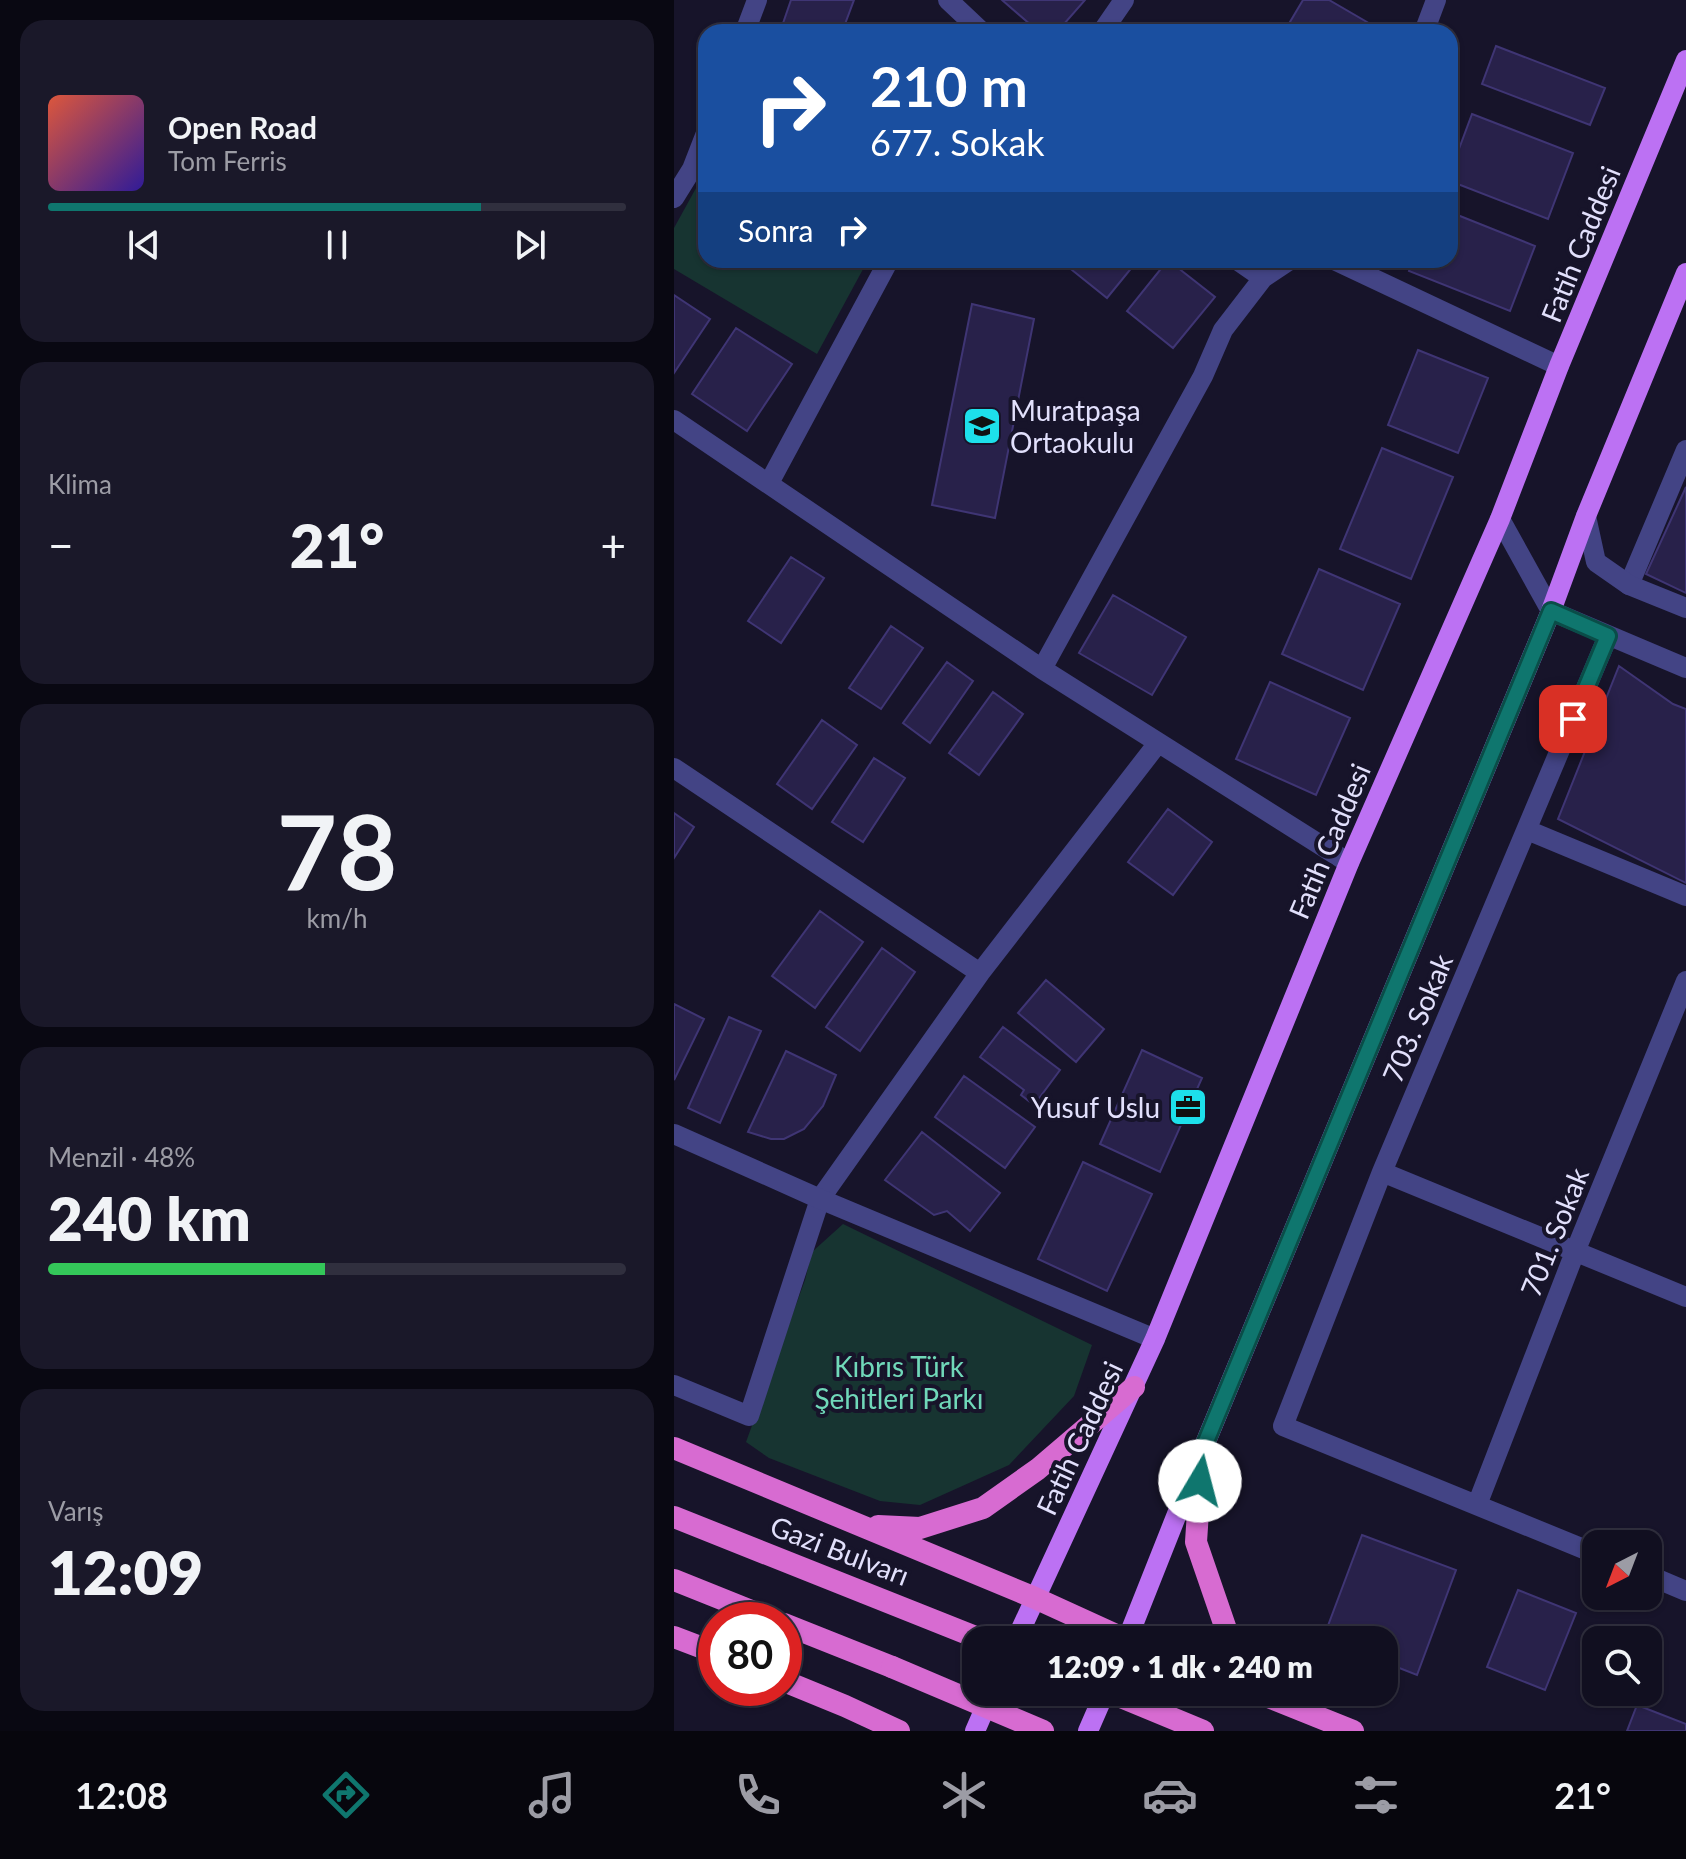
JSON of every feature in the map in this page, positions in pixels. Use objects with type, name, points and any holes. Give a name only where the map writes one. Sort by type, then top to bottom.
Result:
[{"type":"highway","points":[[859,1525],[920,1528],[983,1508],[1038,1469],[1134,1387]]},
{"type":"highway","points":[[674,1448],[1096,1626]]},
{"type":"highway","points":[[1202,1451],[1196,1542],[1225,1626]]},
{"type":"highway","name":"Gazi Bulvarı","points":[[674,1517],[962,1631]]},
{"type":"highway","points":[[674,1580],[729,1602]]},
{"type":"highway","points":[[802,1631],[1043,1731]]},
{"type":"highway","points":[[674,1637],[698,1646]]},
{"type":"highway","points":[[802,1688],[899,1731]]},
{"type":"highway","points":[[845,1706],[862,1731]]},
{"type":"highway","points":[[1142,1706],[1199,1729]]},
{"type":"highway","points":[[1296,1706],[1353,1731]]},
{"type":"main road","name":"Fatih Caddesi","points":[[1022,1626],[1155,1339],[1349,863],[1500,519],[1559,366],[1686,60]]},
{"type":"main road","points":[[1133,1626],[1202,1451],[1551,611],[1586,516],[1686,273]]},
{"type":"main road","points":[[975,1731],[986,1706]]},
{"type":"main road","points":[[1088,1731],[1100,1706]]},
{"type":"street","points":[[748,24],[757,0]]},
{"type":"street","points":[[948,0],[974,24]]},
{"type":"street","points":[[1108,24],[1124,0]]},
{"type":"street","points":[[1427,24],[1436,0]]},
{"type":"street","points":[[674,198],[698,154]]},
{"type":"street","points":[[769,483],[885,268]]},
{"type":"street","points":[[1249,268],[1263,278]]},
{"type":"street","points":[[1042,669],[1203,376],[1223,330],[1263,278],[1278,268]]},
{"type":"street","points":[[1351,268],[1559,366]]},
{"type":"street","points":[[674,420],[1042,669],[1349,863]]},
{"type":"street","points":[[1629,585],[1686,450]]},
{"type":"street","points":[[1586,516],[1596,562],[1629,585],[1686,608]]},
{"type":"street","points":[[1500,519],[1551,611],[1686,668]]},
{"type":"street","name":"703. Sokak","points":[[1477,1505],[1283,1426],[1382,1172],[1608,636]]},
{"type":"street","points":[[674,1385],[749,1416],[820,1199],[980,973],[1158,743]]},
{"type":"street","points":[[674,768],[980,973]]},
{"type":"street","points":[[1527,830],[1686,896]]},
{"type":"street","name":"701. Sokak","points":[[1477,1505],[1575,1252],[1686,981]]},
{"type":"street","points":[[674,1134],[820,1199],[1155,1339]]},
{"type":"street","points":[[1382,1172],[1686,1297]]},
{"type":"street","points":[[1477,1505],[1582,1548]]},
{"type":"street","points":[[1662,1580],[1685,1588]]},
{"type":"green space","points":[[698,184],[698,268],[864,268],[817,354],[674,269],[674,228]]},
{"type":"green space","name":"Kıbrıs Türk Şehitleri Parkı","points":[[843,1224],[1092,1345],[1074,1396],[1009,1465],[920,1505],[880,1501],[769,1458],[746,1442],[805,1280],[812,1252]]},
{"type":"building","points":[[791,0],[854,0],[845,24],[783,24]]},
{"type":"building","points":[[1002,0],[1085,0],[1064,24],[1030,24]]},
{"type":"building","points":[[1303,0],[1329,0],[1370,24],[1289,24]]},
{"type":"building","points":[[1496,46],[1605,88],[1590,125],[1482,84]]},
{"type":"building","points":[[1472,114],[1573,153],[1548,219],[1458,184],[1458,152]]},
{"type":"building","points":[[1458,215],[1535,246],[1510,311],[1409,271],[1410,268],[1458,268]]},
{"type":"building","points":[[1070,268],[1131,268],[1107,298]]},
{"type":"building","points":[[1162,268],[1178,268],[1215,297],[1173,348],[1127,311]]},
{"type":"building","points":[[674,295],[710,319],[674,373]]},
{"type":"building","points":[[972,304],[1034,319],[995,518],[932,505]]},
{"type":"building","points":[[736,328],[792,364],[747,431],[692,394]]},
{"type":"building","points":[[1418,350],[1488,378],[1458,453],[1388,425]]},
{"type":"building","points":[[1382,448],[1453,477],[1411,579],[1340,549]]},
{"type":"building","points":[[1686,487],[1686,593],[1646,574]]},
{"type":"building","points":[[791,557],[824,578],[781,643],[748,621]]},
{"type":"building","points":[[1319,569],[1400,604],[1363,690],[1282,654]]},
{"type":"building","points":[[1113,595],[1186,637],[1152,695],[1079,653]]},
{"type":"building","points":[[891,626],[923,648],[881,709],[849,688]]},
{"type":"building","points":[[947,662],[973,681],[930,743],[903,723]]},
{"type":"building","points":[[1619,666],[1673,704],[1686,709],[1686,883],[1558,819]]},
{"type":"building","points":[[1270,682],[1350,718],[1316,795],[1236,759]]},
{"type":"building","points":[[993,692],[1023,714],[979,775],[949,753]]},
{"type":"building","points":[[822,720],[857,745],[812,809],[777,784]]},
{"type":"building","points":[[874,758],[905,778],[863,842],[832,822]]},
{"type":"building","points":[[1168,809],[1212,842],[1173,895],[1128,862]]},
{"type":"building","points":[[674,813],[694,827],[674,858]]},
{"type":"building","points":[[820,911],[863,942],[815,1008],[772,976]]},
{"type":"building","points":[[882,948],[915,972],[860,1051],[826,1027]]},
{"type":"building","points":[[1046,980],[1104,1029],[1076,1062],[1018,1013]]},
{"type":"building","points":[[674,1004],[704,1019],[674,1080]]},
{"type":"building","points":[[729,1017],[761,1031],[720,1123],[688,1108]]},
{"type":"building","points":[[1003,1027],[1060,1070],[1034,1105],[1021,1095],[1024,1090],[980,1057]]},
{"type":"building","points":[[1142,1050],[1202,1078],[1160,1172],[1100,1144]]},
{"type":"building","points":[[786,1051],[836,1075],[823,1106],[804,1129],[784,1139],[771,1139],[748,1132]]},
{"type":"building","points":[[964,1076],[1035,1127],[1005,1168],[935,1117]]},
{"type":"building","points":[[922,1132],[1000,1193],[970,1231],[947,1211],[934,1215],[885,1180]]},
{"type":"building","points":[[1083,1162],[1152,1194],[1107,1291],[1038,1259]]},
{"type":"building","points":[[1362,1535],[1456,1570],[1417,1675],[1398,1668],[1398,1626],[1328,1626]]},
{"type":"building","points":[[1518,1590],[1576,1613],[1545,1690],[1487,1667]]},
{"type":"building","points":[[1637,1706],[1686,1724],[1686,1731],[1627,1731]]},
{"type":"place","name":"Muratpaşa Ortaokulu","points":[[982,426]]},
{"type":"place","name":"Yusuf Uslu","points":[[1188,1107]]},
{"type":"route","points":[[1200,1481],[1202,1451],[1551,611],[1608,636],[1573,719]]}]
